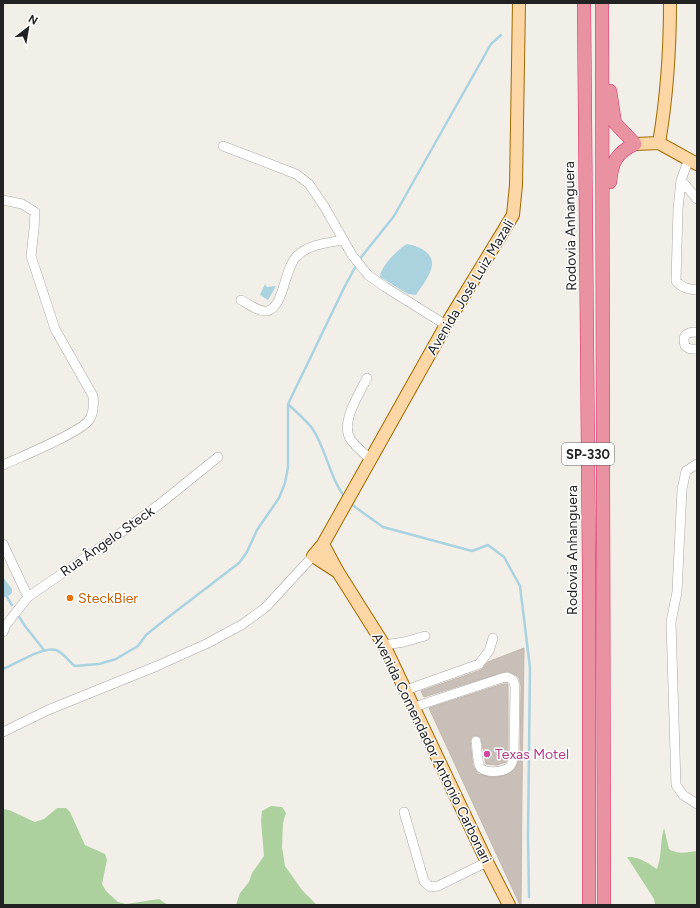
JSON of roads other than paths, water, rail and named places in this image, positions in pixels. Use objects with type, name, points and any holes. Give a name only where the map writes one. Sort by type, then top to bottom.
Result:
[{"type":"highway","name":"Rodovia Anhanguera","points":[[584,3],[589,569],[589,905]]},
{"type":"highway","points":[[602,10],[611,103],[615,123],[635,144],[624,149],[611,167],[604,241]]},
{"type":"highway","name":"SP-330","points":[[602,10],[604,241],[604,905]]},
{"type":"main road","name":"Avenida José Luiz Mazali","points":[[313,556],[323,544],[338,519],[446,325],[514,215],[516,185],[519,3]]},
{"type":"main road","points":[[659,143],[664,110],[670,39],[670,3]]},
{"type":"main road","points":[[635,144],[659,143],[693,162]]},
{"type":"main road","name":"Avenida Comendador Antonio Carbonari","points":[[323,544],[338,572],[384,645],[509,905]]},
{"type":"main road","name":"Avenida Comendador Antonio Carbonari","points":[[313,556],[338,572]]},
{"type":"street","points":[[223,146],[296,174],[309,184],[324,206],[352,255],[368,275],[446,325]]},
{"type":"street","points":[[693,162],[681,180],[678,209],[676,281],[680,286],[687,289],[697,290]]},
{"type":"street","points":[[681,180],[697,199]]},
{"type":"street","points":[[3,200],[22,204],[35,212],[31,256],[55,329],[93,396],[94,406],[88,421],[74,432],[3,465]]},
{"type":"street","points":[[241,300],[266,311],[272,308],[279,301],[287,272],[296,257],[307,248],[343,240]]},
{"type":"street","points":[[697,332],[689,332],[684,336],[683,340],[685,346],[690,349],[697,349]]},
{"type":"street","points":[[367,378],[351,409],[347,422],[350,439],[371,460]]},
{"type":"street","name":"Rua Ângelo Steck","points":[[3,632],[6,625],[28,596],[118,535],[218,457]]},
{"type":"street","points":[[697,464],[686,471],[682,489],[677,592],[671,622],[676,785],[683,795],[697,804]]},
{"type":"street","points":[[3,544],[28,596]]},
{"type":"street","points":[[3,732],[48,710],[208,643],[243,624],[266,607],[313,556]]},
{"type":"street","points":[[384,645],[404,642],[425,636]]},
{"type":"street","points":[[406,690],[479,664],[489,651],[493,638]]},
{"type":"street","points":[[414,707],[508,677],[513,680],[515,686],[514,757],[512,764],[508,768],[502,770],[484,770],[480,767],[476,741]]},
{"type":"street","points":[[404,812],[424,881],[430,887],[438,886],[487,862]]},
{"type":"water","points":[[407,244],[416,246],[425,251],[430,256],[432,261],[430,273],[416,295],[408,294],[380,277],[383,268],[390,259]]},
{"type":"water","points":[[265,284],[267,287],[276,286],[268,300],[260,295]]},
{"type":"water","points":[[3,577],[12,589],[12,593],[7,597],[3,597]]},
{"type":"waterway","points":[[359,260],[394,216],[491,44],[501,35]]},
{"type":"waterway","points":[[3,669],[37,653],[51,649],[59,651],[75,666],[99,664],[116,659],[138,646],[146,635],[239,563],[247,552],[257,530],[279,498],[285,483],[288,467],[288,404],[357,264]]},
{"type":"waterway","points":[[288,404],[303,418],[317,436],[335,481],[345,497]]},
{"type":"waterway","points":[[350,502],[383,527],[472,551],[488,545],[504,557],[520,586],[530,668],[528,837],[529,897]]},
{"type":"waterway","points":[[7,597],[12,605]]},
{"type":"waterway","points":[[18,615],[44,650]]},
{"type":"place","name":"SteckBier","points":[[70,598]]},
{"type":"place","name":"Texas Motel","points":[[487,754]]}]
